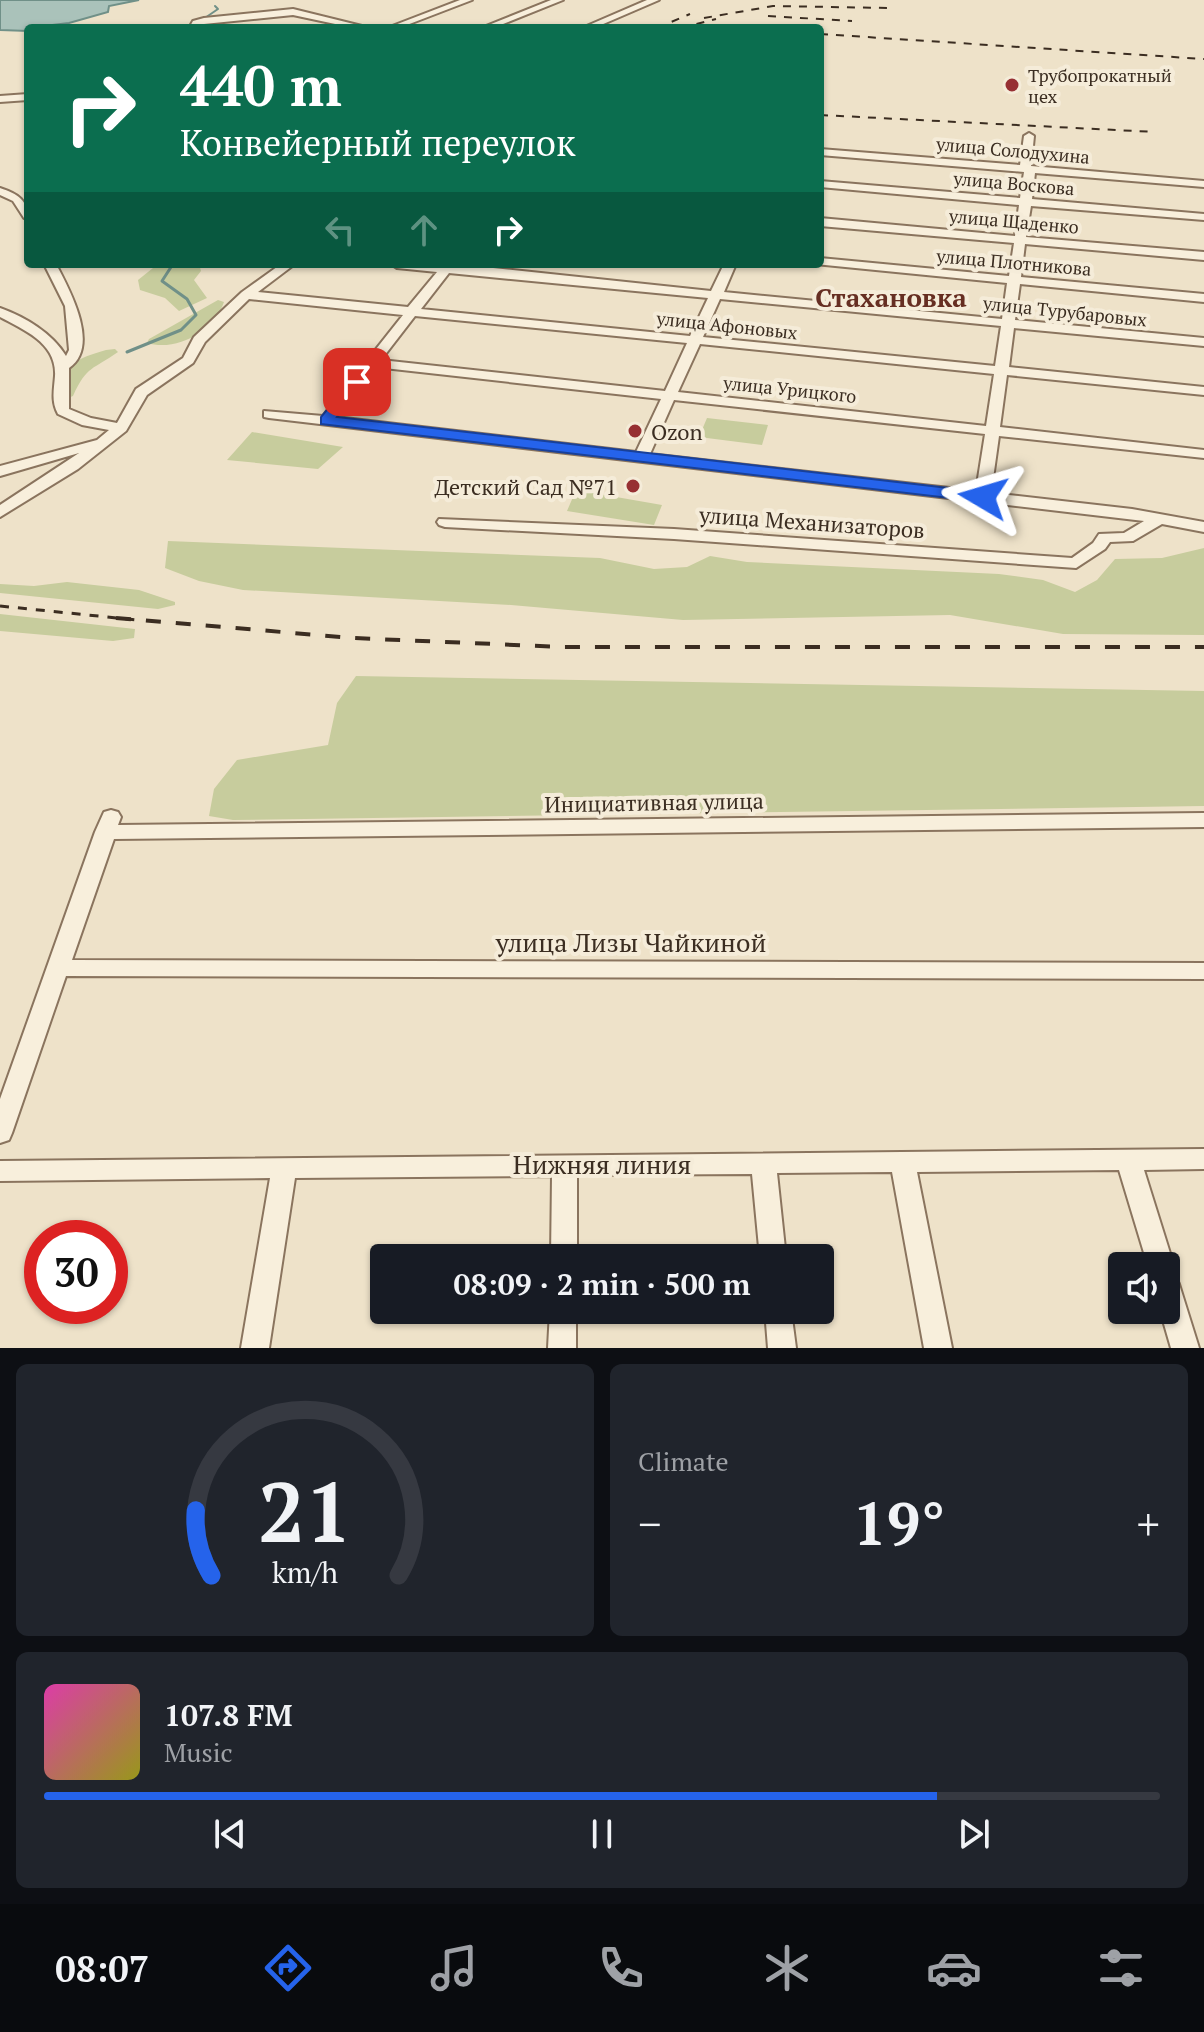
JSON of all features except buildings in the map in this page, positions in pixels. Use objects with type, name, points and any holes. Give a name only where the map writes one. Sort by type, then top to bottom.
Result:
[{"type":"street","points":[[402,24],[468,0]]},
{"type":"street","points":[[496,24],[559,0]]},
{"type":"street","points":[[639,0],[652,1]]},
{"type":"street","points":[[596,24],[652,1]]},
{"type":"street","points":[[201,24],[212,21],[228,24],[293,12],[337,24]]},
{"type":"street","points":[[0,99],[24,97]]},
{"type":"street","points":[[983,497],[1025,202],[1029,136]]},
{"type":"street","name":"улица Солодухина","points":[[824,152],[1204,184]]},
{"type":"street","name":"улица Воскова","points":[[824,184],[1204,217]]},
{"type":"street","points":[[0,191],[17,199],[24,210]]},
{"type":"street","name":"улица Щаденко","points":[[824,222],[1204,256]]},
{"type":"street","name":"улица Плотникова","points":[[824,262],[1204,298]]},
{"type":"street","points":[[52,268],[71,306],[76,350],[71,360],[62,366]]},
{"type":"street","points":[[0,512],[106,442],[121,428],[141,392],[188,360],[199,340],[246,295],[283,268]]},
{"type":"street","points":[[327,420],[445,268]]},
{"type":"street","name":"улица Турубаровых","points":[[466,268],[1204,342]]},
{"type":"street","points":[[641,457],[728,268]]},
{"type":"street","name":"улица Афоновых","points":[[246,295],[1204,391]]},
{"type":"street","points":[[0,312],[47,341],[62,366],[59,386],[63,411],[87,422],[121,428]]},
{"type":"street","name":"улица Урицкого","points":[[372,363],[993,428],[1204,454]]},
{"type":"street","points":[[269,414],[983,497],[1204,527]]},
{"type":"street","points":[[2,468],[106,442]]},
{"type":"street","name":"улица Механизаторов","points":[[445,522],[674,534],[1076,563],[1099,546],[1105,537],[1127,538],[1159,519]]},
{"type":"street","name":"Инициативная улица","points":[[58,968],[108,825],[1204,820]]},
{"type":"street","points":[[0,1133],[58,968]]},
{"type":"street","name":"улица Лизы Чайкиной","points":[[58,968],[1204,971]]},
{"type":"street","name":"Нижняя линия","points":[[0,1171],[1204,1159]]},
{"type":"street","points":[[1129,1161],[1157,1252]]},
{"type":"street","points":[[903,1162],[938,1348]]},
{"type":"street","points":[[763,1163],[772,1244]]},
{"type":"street","points":[[564,1244],[565,1164]]},
{"type":"street","points":[[255,1348],[284,1167]]},
{"type":"street","points":[[562,1348],[563,1324]]},
{"type":"street","points":[[779,1324],[782,1348]]},
{"type":"street","points":[[1178,1324],[1185,1348]]},
{"type":"green space","points":[[153,268],[200,268],[194,280],[207,298],[179,311],[165,298],[140,290],[138,280]]},
{"type":"green space","points":[[218,300],[224,302],[219,312],[193,337],[170,344],[147,343],[149,339]]},
{"type":"green space","points":[[115,349],[118,352],[87,373],[73,396],[68,398],[66,377],[73,364]]},
{"type":"green space","points":[[707,418],[768,425],[762,445],[699,437]]},
{"type":"green space","points":[[252,432],[343,447],[318,469],[227,460]]},
{"type":"green space","points":[[576,490],[662,505],[654,525],[567,511]]},
{"type":"green space","points":[[168,541],[600,558],[654,569],[687,567],[710,556],[747,562],[999,574],[1043,580],[1075,592],[1097,580],[1115,559],[1162,558],[1204,548],[1204,635],[1063,634],[950,615],[683,620],[511,605],[243,590],[199,581],[165,568]]},
{"type":"green space","points":[[67,582],[139,590],[175,602],[175,605],[158,609],[0,593],[0,584],[34,586]]},
{"type":"green space","points":[[0,614],[135,629],[134,638],[113,641],[0,631]]},
{"type":"green space","points":[[356,676],[1204,691],[1204,806],[233,820],[209,816],[214,789],[237,760],[328,745],[337,703]]},
{"type":"water","points":[[0,0],[139,0],[109,6],[108,12],[69,23],[24,24],[24,31],[0,30]]},
{"type":"waterway","points":[[203,24],[202,20],[218,9],[215,6]]},
{"type":"waterway","points":[[127,352],[181,330],[196,315],[187,299],[162,281],[170,268]]},
{"type":"railway","points":[[704,18],[773,6],[890,8]]},
{"type":"railway","points":[[666,24],[690,14]]},
{"type":"railway","points":[[768,16],[852,21]]},
{"type":"railway","points":[[697,24],[716,19]]},
{"type":"railway","points":[[824,34],[1204,59]]},
{"type":"railway","points":[[824,115],[1155,132]]},
{"type":"railway","points":[[0,606],[124,619]]},
{"type":"railway","points":[[116,618],[124,619]]},
{"type":"railway","points":[[124,619],[353,638],[563,647],[1204,647]]},
{"type":"railway","points":[[124,619],[137,620]]},
{"type":"place","name":"Трубопрокатный цех","points":[[1012,85]]},
{"type":"place","name":"Ozon","points":[[635,431]]},
{"type":"place","name":"Детский Сад №71","points":[[633,486]]},
{"type":"district","name":"Стахановка","points":[[891,297]]},
{"type":"route","points":[[357,382],[327,420],[983,497]]}]
